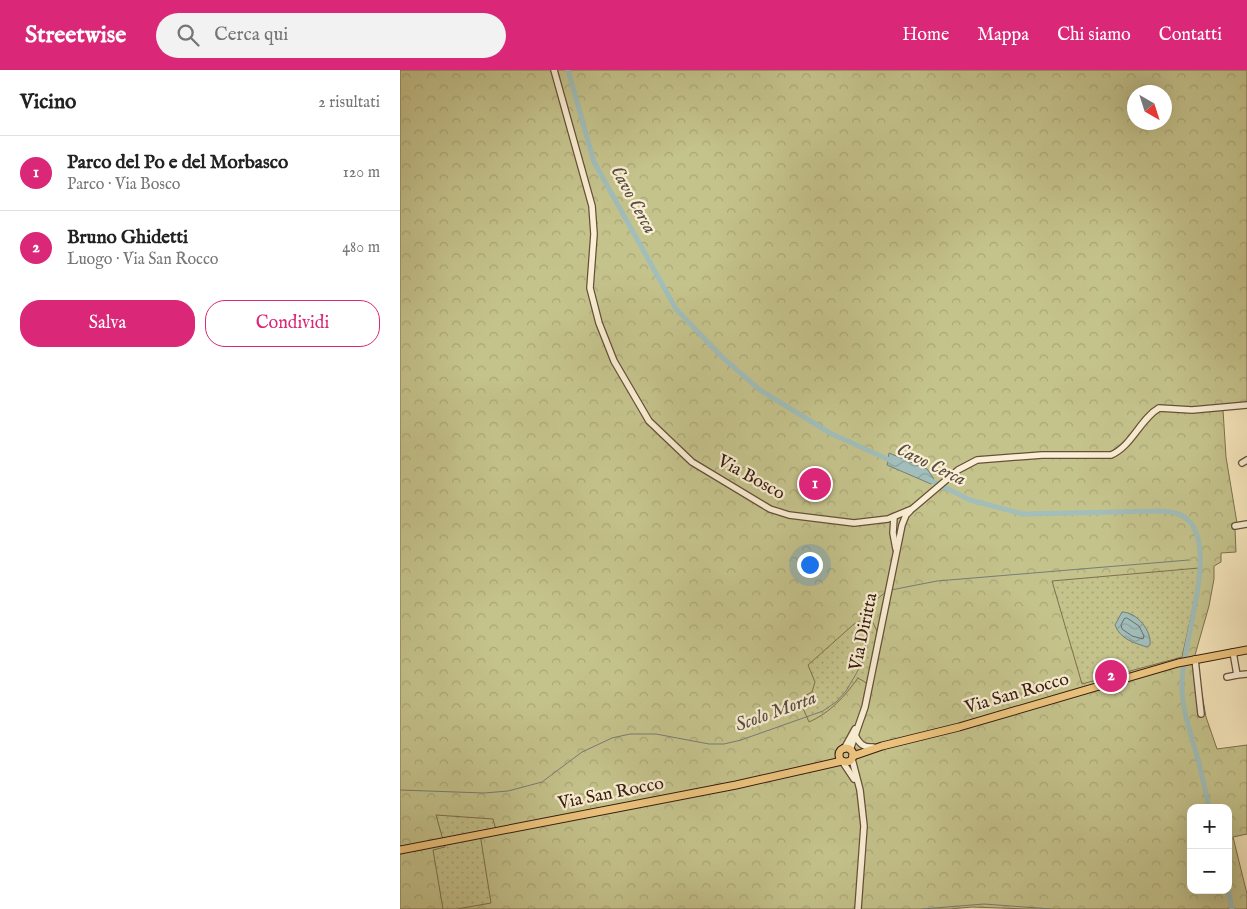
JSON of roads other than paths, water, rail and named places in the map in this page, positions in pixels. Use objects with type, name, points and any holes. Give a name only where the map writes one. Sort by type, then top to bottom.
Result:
[{"type":"main road","name":"Via San Rocco","points":[[850,753],[959,727],[1178,663],[1247,650]]},
{"type":"main road","name":"Via San Rocco","points":[[850,753],[868,748]]},
{"type":"main road","points":[[841,758],[840,752],[850,753]]},
{"type":"main road","name":"Via San Rocco","points":[[400,850],[736,785],[826,765],[841,758],[846,762],[850,753]]},
{"type":"street","name":"Via Bosco","points":[[554,70],[592,206],[594,234],[590,288],[599,323],[614,361],[649,421],[692,462],[770,509],[811,519],[854,523],[877,521],[894,517],[912,509],[968,464],[986,459],[1042,455],[1111,455],[1118,451],[1149,416],[1159,408],[1192,410],[1247,405]]},
{"type":"street","name":"Via Diritta","points":[[850,753],[862,716],[902,525],[906,515],[912,509]]},
{"type":"street","points":[[894,517],[902,525]]},
{"type":"street","name":"Via Diritta","points":[[894,517],[893,533],[896,554]]},
{"type":"street","points":[[877,521],[886,525],[893,533]]},
{"type":"street","points":[[1235,526],[1247,524]]},
{"type":"street","points":[[1233,652],[1237,675]]},
{"type":"street","points":[[1194,660],[1201,714]]},
{"type":"street","points":[[1227,677],[1247,674]]},
{"type":"street","name":"Via Diritta","points":[[850,753],[862,716]]},
{"type":"street","points":[[855,736],[859,743],[868,748]]},
{"type":"street","name":"Via San Rocco","points":[[868,748],[882,746]]},
{"type":"street","points":[[850,753],[863,810],[864,826],[858,909]]},
{"type":"street","points":[[841,758],[857,783]]},
{"type":"water","points":[[889,453],[927,469],[934,479],[931,484],[887,465]]},
{"type":"water","points":[[1122,612],[1133,615],[1142,623],[1149,634],[1150,645],[1147,647],[1137,644],[1120,634],[1115,625]]},
{"type":"waterway","name":"Cavo Cerca","points":[[568,70],[594,162],[676,309],[722,357],[760,390],[830,433],[894,462]]},
{"type":"waterway","name":"Cavo Cerca","points":[[928,479],[970,500],[1023,514],[1160,511],[1178,514],[1188,520],[1197,534],[1200,553],[1196,601],[1186,650],[1182,690],[1186,717],[1208,804]]},
{"type":"waterway","name":"Scolo Morta","points":[[891,590],[937,581],[1189,560]]},
{"type":"waterway","name":"Scolo Morta","points":[[400,790],[484,793],[508,791],[542,782],[582,752],[612,738],[630,734],[656,734],[709,744],[724,744],[741,740],[823,711],[836,702],[846,691],[856,674],[864,658],[868,622],[872,607],[877,599],[886,592]]},
{"type":"waterway","name":"Cavo Cerca","points":[[1229,894],[1232,909]]},
{"type":"waterway","points":[[922,909],[984,904],[1051,909]]},
{"type":"place","name":"Parco del Po e del Morbasco","points":[[815,484]]},
{"type":"place","name":"Bruno Ghidetti","points":[[1111,676]]}]
